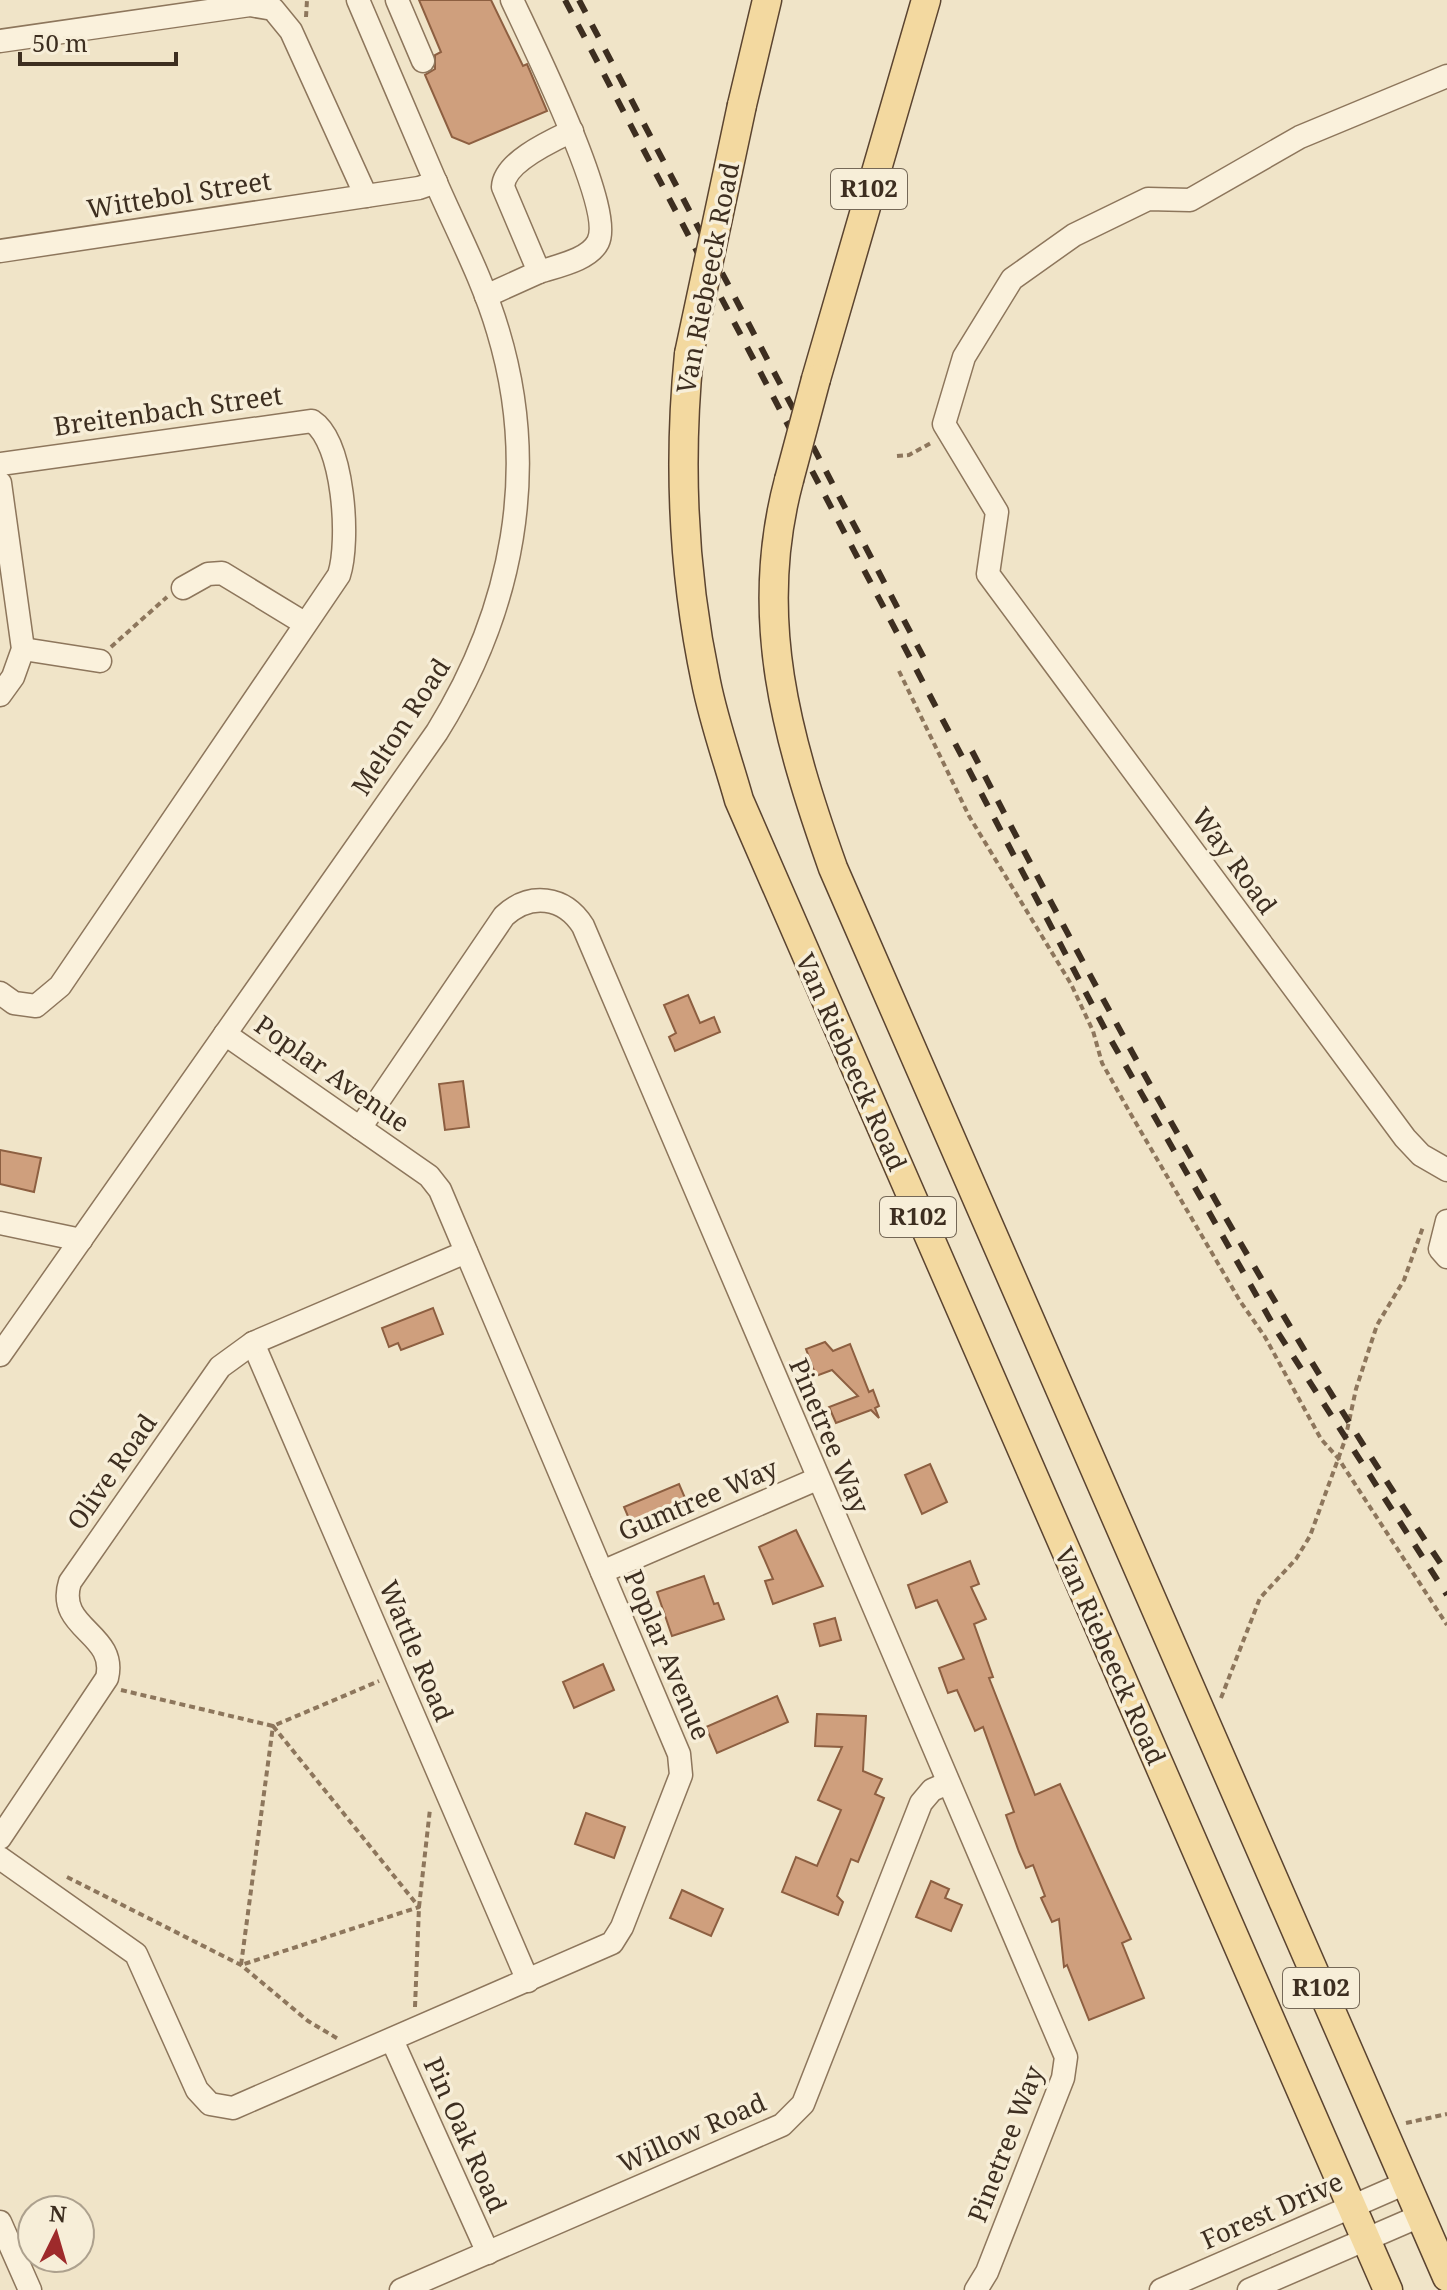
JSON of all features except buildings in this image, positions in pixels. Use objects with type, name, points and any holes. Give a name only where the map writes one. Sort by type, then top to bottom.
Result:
[{"type":"main road","name":"Van Riebeeck Road","points":[[767,0],[689,354],[682,451],[691,606],[706,686],[739,800],[1388,2290]]},
{"type":"main road","name":"R102","points":[[926,0],[816,379],[777,537],[774,607],[777,674],[797,768],[828,854],[1447,2277]]},
{"type":"street","name":"Melton Road","points":[[0,1355],[437,732],[464,686],[489,630],[513,538],[519,474],[513,391],[486,296],[358,0]]},
{"type":"street","points":[[397,0],[423,61]]},
{"type":"street","points":[[486,296],[585,254],[600,238],[599,208],[572,131],[512,0]]},
{"type":"street","points":[[0,41],[179,7],[264,6],[279,14],[291,31],[366,196]]},
{"type":"street","points":[[946,428],[964,357],[1012,279],[1074,235],[1148,199],[1190,200],[1300,137],[1447,76]]},
{"type":"street","points":[[539,272],[503,181],[530,152],[572,131]]},
{"type":"street","name":"Wittebol Street","points":[[0,251],[366,196],[436,182]]},
{"type":"street","name":"Breitenbach Street","points":[[0,464],[312,421],[329,437],[333,447],[346,551],[339,575],[60,986],[36,1006],[14,1003],[0,993]]},
{"type":"street","name":"Way Road","points":[[946,428],[997,512],[988,574],[1405,1138],[1421,1155],[1446,1170]]},
{"type":"street","points":[[0,483],[23,649],[13,677],[0,695]]},
{"type":"street","points":[[183,588],[208,574],[222,573],[304,623]]},
{"type":"street","points":[[23,649],[100,661]]},
{"type":"street","name":"Pinetree Way","points":[[360,1128],[504,916],[518,905],[535,900],[552,901],[574,913],[583,926],[817,1479],[1064,2050],[1067,2064],[987,2272],[976,2290]]},
{"type":"street","name":"Poplar Avenue","points":[[0,1858],[136,1954],[197,2090],[210,2104],[225,2108],[241,2106],[601,1950],[617,1935],[681,1775],[679,1754],[435,1183],[225,1034]]},
{"type":"street","points":[[1438,1220],[1440,1249],[1447,1257]]},
{"type":"street","points":[[0,1223],[81,1240]]},
{"type":"street","name":"Olive Road","points":[[103,1685],[109,1671],[108,1655],[99,1641],[70,1614],[66,1599],[70,1582],[220,1367],[253,1343],[466,1252]]},
{"type":"street","name":"Wattle Road","points":[[253,1343],[528,1981]]},
{"type":"street","name":"Gumtree Way","points":[[602,1572],[817,1479]]},
{"type":"street","points":[[0,1838],[103,1685]]},
{"type":"street","name":"Willow Road","points":[[401,2290],[782,2125],[795,2116],[803,2104],[921,1803],[932,1790],[948,1783]]},
{"type":"street","name":"Pin Oak Road","points":[[392,2040],[488,2253]]},
{"type":"street","name":"Forest Drive","points":[[1161,2290],[1406,2183]]},
{"type":"street","points":[[1249,2290],[1420,2216]]},
{"type":"street","points":[[0,2222],[30,2290]]},
{"type":"path","points":[[897,456],[922,451],[946,428]]},
{"type":"path","points":[[100,661],[151,610],[183,588]]},
{"type":"path","points":[[899,671],[969,816],[1071,984],[1093,1031],[1102,1063],[1125,1104],[1240,1301],[1265,1337],[1321,1439],[1338,1458],[1447,1625]]},
{"type":"path","points":[[1221,1699],[1260,1598],[1296,1559],[1310,1536],[1338,1458],[1377,1325],[1404,1280],[1420,1232],[1438,1220]]},
{"type":"path","points":[[103,1685],[273,1726],[396,1674]]},
{"type":"path","points":[[273,1726],[419,1907]]},
{"type":"path","points":[[241,1965],[273,1726]]},
{"type":"path","points":[[420,2028],[415,2014],[419,1907],[432,1793],[444,1786]]},
{"type":"path","points":[[58,1873],[241,1965],[308,2021],[362,2053]]},
{"type":"path","points":[[241,1965],[419,1907]]},
{"type":"path","points":[[1407,2134],[1403,2124],[1447,2114]]},
{"type":"railway","points":[[565,0],[1107,1033],[1275,1328],[1447,1595]]},
{"type":"railway","points":[[579,0],[928,666]]},
{"type":"railway","points":[[972,751],[1082,961],[1198,1169],[1318,1373],[1447,1573]]}]
